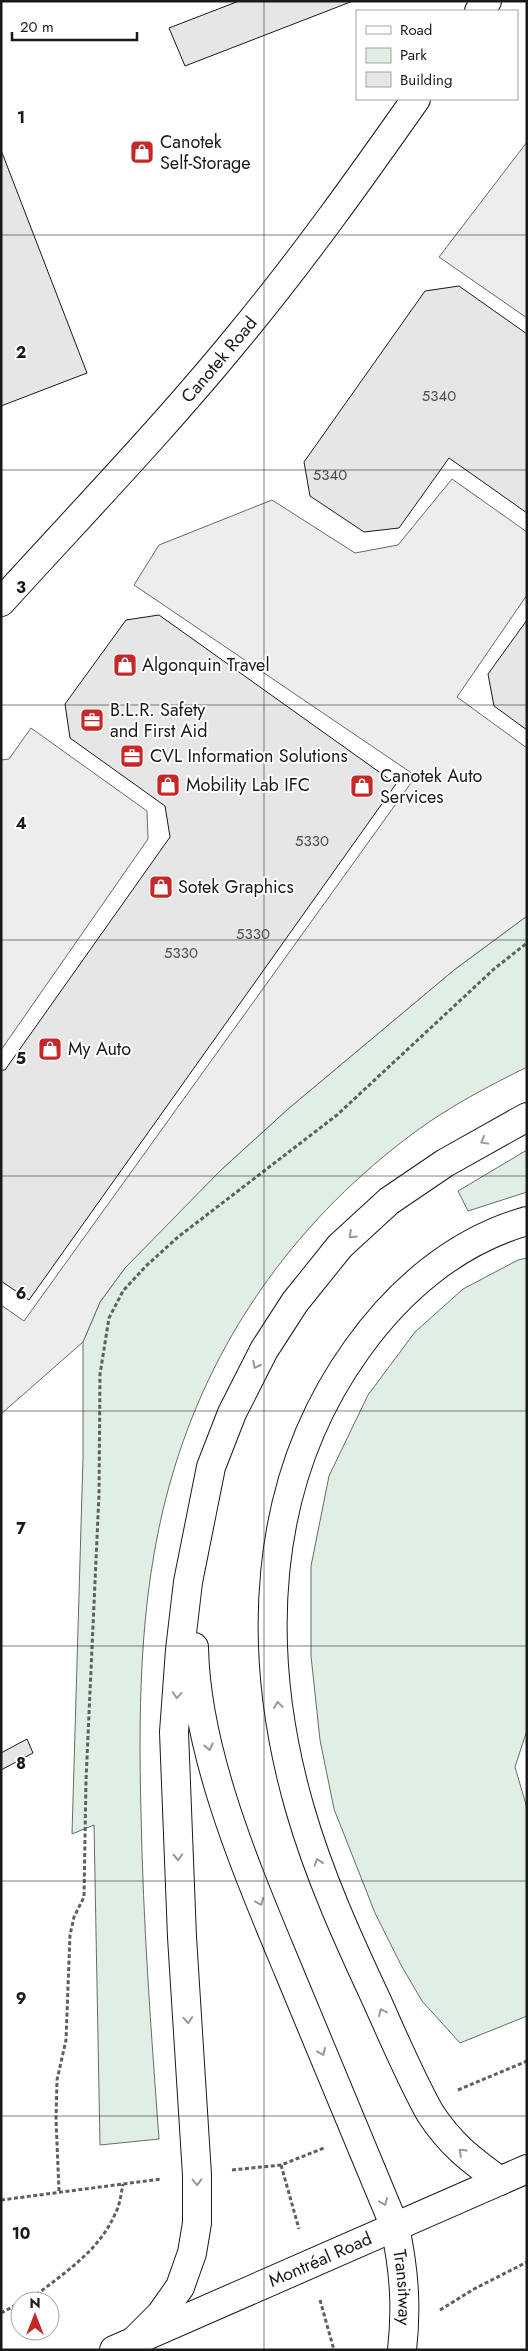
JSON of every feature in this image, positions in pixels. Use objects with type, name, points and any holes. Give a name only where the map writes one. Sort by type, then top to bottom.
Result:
[{"type":"main road","name":"Canotek Road","points":[[1,602],[164,424],[239,336],[315,240],[415,100]]},
{"type":"main road","points":[[125,2345],[161,2314],[180,2287],[192,2253],[197,2224],[197,2175],[181,1927],[174,1732],[180,1650],[188,1582],[211,1467],[232,1413],[264,1350],[295,1302],[340,1246],[389,1201],[445,1163],[527,1117]]},
{"type":"main road","points":[[500,2181],[446,2138],[430,2113],[352,1948],[325,1880],[300,1809],[282,1730],[274,1667],[272,1606],[278,1541],[288,1492],[312,1426],[338,1374],[376,1323],[413,1283],[455,1253],[500,1228],[527,1221]]},
{"type":"main road","name":"Transitway","points":[[199,1526],[193,1613],[194,1658],[199,1706],[216,1776],[257,1896],[395,2227],[403,2267],[406,2310],[403,2341]]},
{"type":"main road","name":"Montréal Road","points":[[125,2345],[527,2169]]},
{"type":"path","points":[[59,2191],[56,2119],[57,2080],[66,2040],[70,1935],[74,1917],[84,1897],[86,1780],[98,1504],[100,1374],[108,1318],[123,1291],[146,1266],[178,1237],[337,1115],[494,969],[527,943]]},
{"type":"path","points":[[474,2083],[527,2060]]},
{"type":"path","points":[[224,2172],[281,2165],[326,2147]]},
{"type":"path","points":[[281,2165],[292,2204]]},
{"type":"path","points":[[1,2200],[160,2179]]},
{"type":"path","points":[[41,2291],[90,2252],[106,2232],[116,2212],[123,2184]]},
{"type":"path","points":[[403,2341],[474,2289],[527,2262]]},
{"type":"path","points":[[329,2332],[334,2350]]},
{"type":"green space","points":[[527,916],[527,1067],[456,1105],[415,1132],[335,1200],[300,1239],[268,1280],[239,1323],[214,1368],[193,1416],[175,1466],[163,1508],[154,1551],[148,1594],[141,1682],[140,1769],[144,1895],[159,2139],[100,2145],[94,1825],[72,1834],[83,1458],[83,1342],[100,1302],[125,1268],[221,1170],[288,1109],[454,970]]},
{"type":"green space","points":[[527,1150],[527,1192],[468,1211],[458,1191]]},
{"type":"green space","points":[[527,1258],[527,1730],[515,1767],[527,1808],[527,2016],[460,2043],[422,2001],[401,1965],[375,1913],[334,1809],[320,1740],[311,1656],[311,1566],[329,1476],[368,1395],[415,1332],[463,1289],[518,1260]]},
{"type":"shaded area","points":[[527,142],[527,318],[439,257]]},
{"type":"shaded area","points":[[452,479],[527,532],[527,595],[457,697],[527,748],[527,916],[454,970],[288,1109],[221,1170],[125,1268],[100,1302],[83,1342],[1,1414],[1,1305],[24,1321],[416,776],[134,585],[159,545],[272,500],[355,553],[398,545]]},
{"type":"shaded area","points":[[31,728],[147,811],[148,839],[1,1050],[1,760],[9,759]]},
{"type":"building","points":[[239,1],[353,1],[185,66],[169,28]]},
{"type":"building","points":[[1,150],[87,373],[1,406]]},
{"type":"building","points":[[459,286],[527,334],[527,513],[449,458],[399,528],[364,532],[310,496],[304,462],[425,291]]},
{"type":"building","points":[[159,615],[396,784],[29,1300],[1,1281],[1,1070],[5,1070],[170,837],[165,806],[70,738],[65,704],[126,620]]},
{"type":"building","points":[[527,620],[527,730],[494,706],[488,674]]},
{"type":"building","points":[[27,1739],[33,1753],[1,1770],[1,1753]]},
{"type":"place","name":"Canotek Self-Storage","points":[[142,152]]},
{"type":"place","name":"Algonquin Travel","points":[[125,665]]},
{"type":"place","name":"B.L.R. Safety and First Aid","points":[[92,720]]},
{"type":"place","name":"CVL Information Solutions","points":[[132,756]]},
{"type":"place","name":"Mobility Lab IFC","points":[[168,785]]},
{"type":"place","name":"Canotek Auto Services","points":[[362,786]]},
{"type":"place","name":"Sotek Graphics","points":[[161,887]]},
{"type":"place","name":"My Auto","points":[[50,1049]]}]
